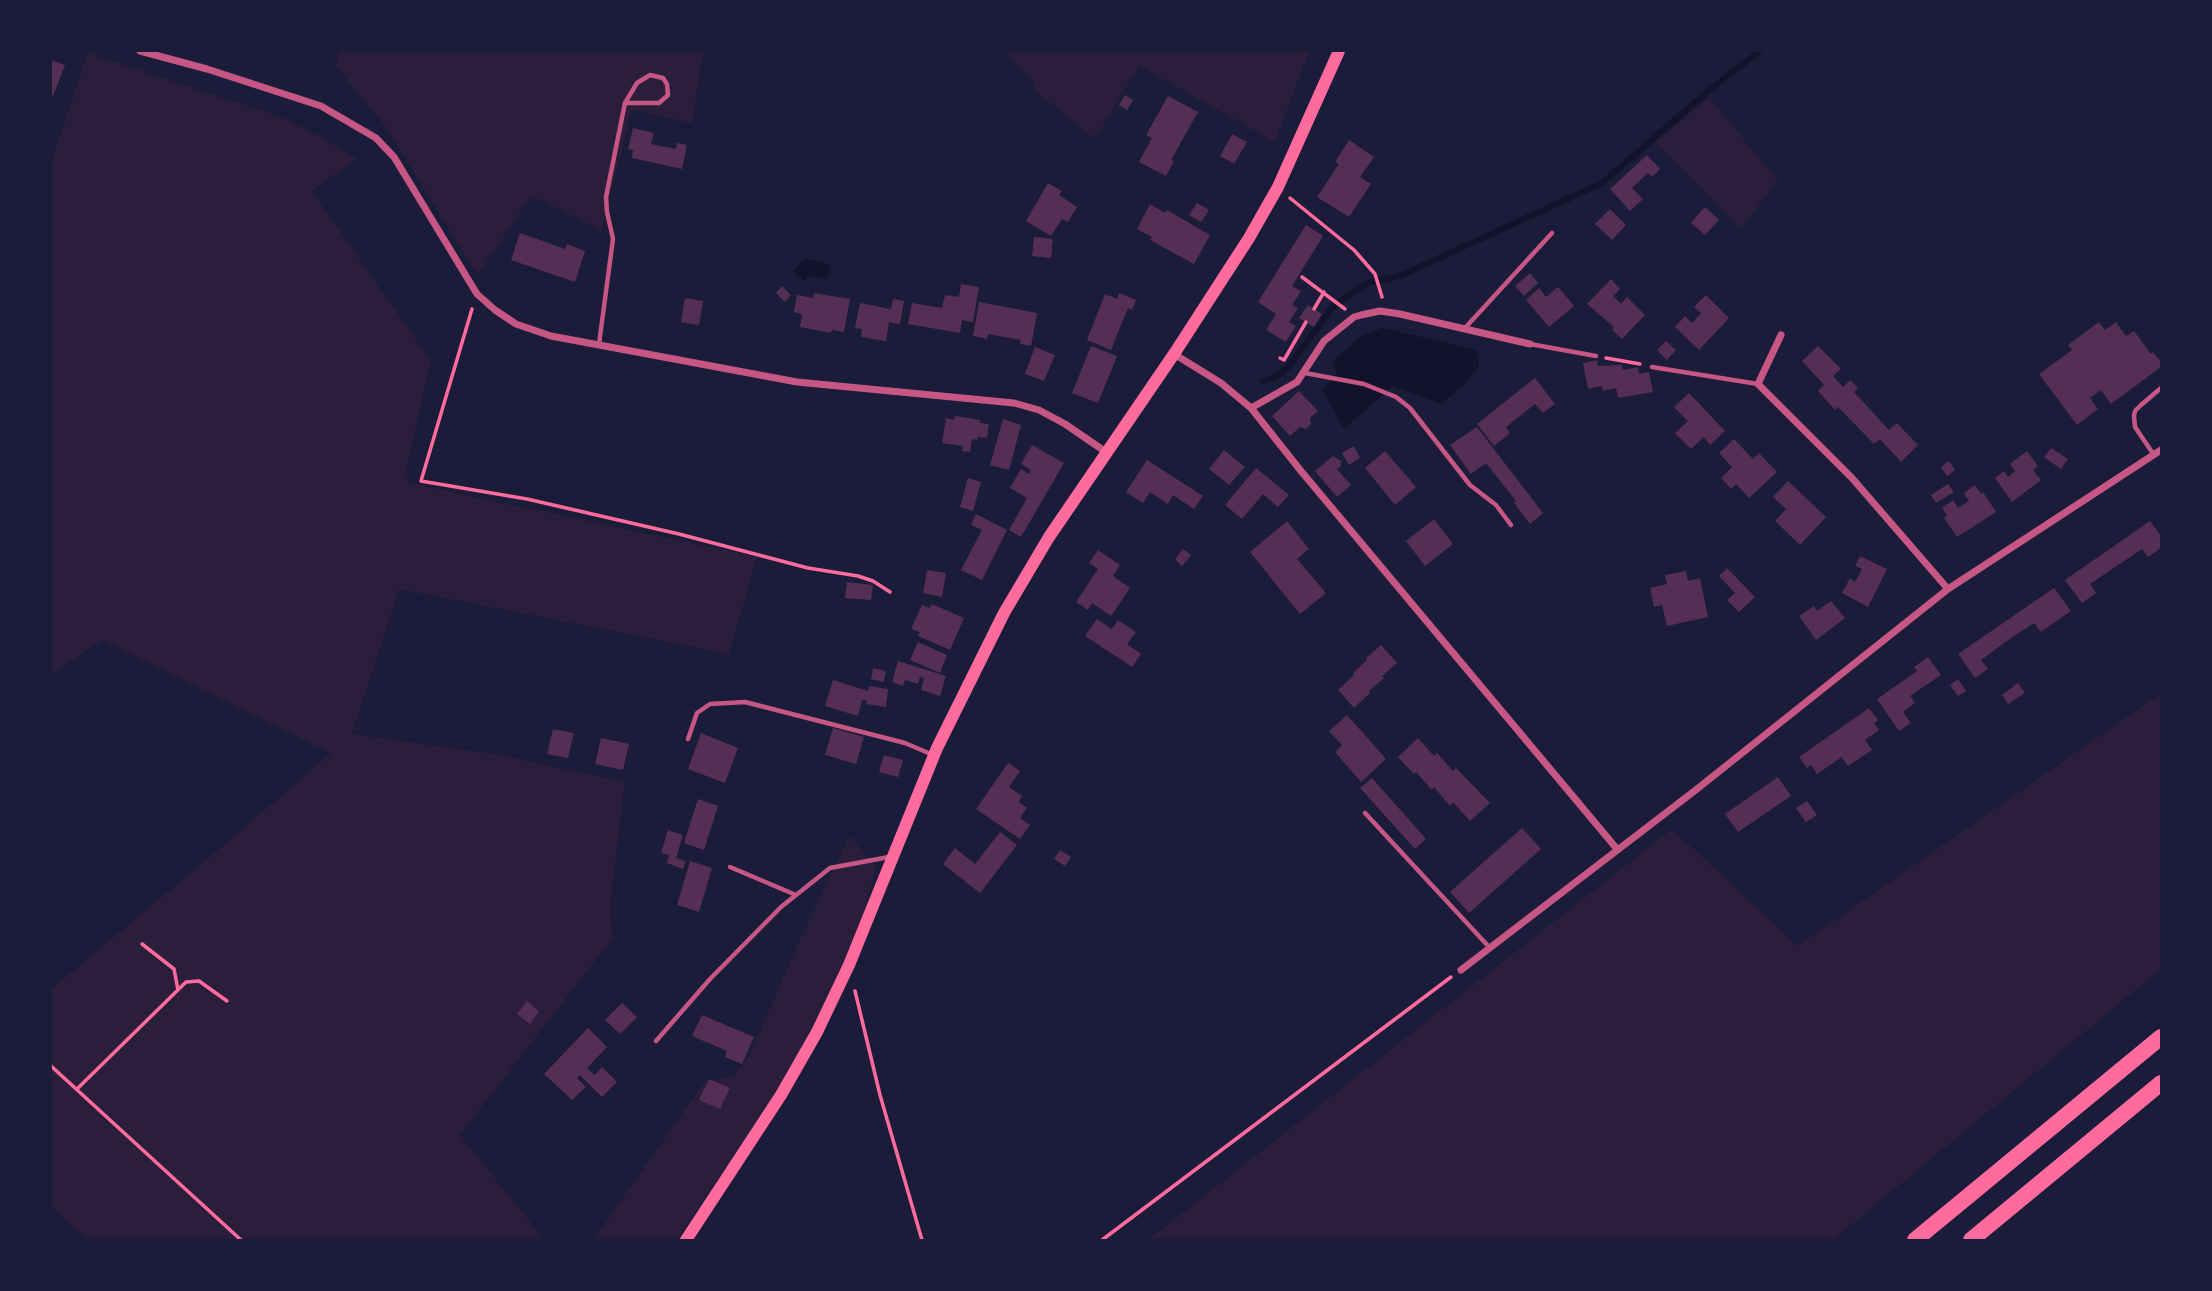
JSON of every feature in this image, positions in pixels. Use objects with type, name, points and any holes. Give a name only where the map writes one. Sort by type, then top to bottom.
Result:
[{"type":"highway","points":[[1915,1240],[2161,1037]]},
{"type":"highway","points":[[1970,1240],[2161,1083]]},
{"type":"main road","points":[[686,1240],[781,1095],[817,1032],[849,965],[934,756],[1004,613],[1049,537],[1249,239],[1278,187],[1339,51]]},
{"type":"street","points":[[140,51],[207,69],[321,106],[376,138],[394,158],[477,294],[516,324],[551,336],[797,382],[1014,403],[1039,410],[1056,419],[1106,452]]},
{"type":"street","points":[[1251,408],[1297,382],[1324,341],[1361,315],[1380,311],[1530,344]]},
{"type":"street","points":[[1781,335],[1758,384],[1852,478],[1948,589]]},
{"type":"street","points":[[1174,354],[1231,390],[1251,408],[1617,849]]},
{"type":"street","points":[[1461,970],[1948,589],[2158,452]]},
{"type":"lane","points":[[599,344],[613,239],[606,197],[625,103],[637,83],[650,75],[663,78],[667,84],[668,95],[659,103],[625,103]]},
{"type":"lane","points":[[1465,329],[1552,233]]},
{"type":"lane","points":[[1530,344],[1596,356]]},
{"type":"lane","points":[[1652,367],[1758,384]]},
{"type":"lane","points":[[1305,373],[1364,384],[1396,397],[1410,408],[1470,485],[1496,505],[1511,525]]},
{"type":"lane","points":[[2158,452],[2134,427],[2134,416],[2141,405],[2161,388]]},
{"type":"lane","points":[[688,739],[697,713],[710,704],[746,702],[905,743],[934,756]]},
{"type":"lane","points":[[1365,813],[1490,948]]},
{"type":"lane","points":[[656,1041],[710,979],[781,907],[831,868],[893,857]]},
{"type":"lane","points":[[730,867],[797,895]]},
{"type":"path","points":[[1278,187],[1353,250],[1376,274],[1382,293]]},
{"type":"path","points":[[1302,277],[1343,307]]},
{"type":"path","points":[[1314,309],[1324,292]]},
{"type":"path","points":[[477,294],[421,481],[527,499],[679,534],[808,568],[858,576],[873,581],[890,592]]},
{"type":"path","points":[[1280,358],[1284,360],[1306,322]]},
{"type":"path","points":[[1596,356],[1652,367]]},
{"type":"path","points":[[142,944],[174,970],[178,990]]},
{"type":"path","points":[[849,965],[880,1095],[922,1240]]},
{"type":"path","points":[[1102,1240],[1461,970]]},
{"type":"path","points":[[77,1089],[186,982],[199,981],[227,1001]]},
{"type":"path","points":[[51,1066],[242,1240]]},
{"type":"shaded area","points":[[338,51],[703,51],[692,123],[632,110],[601,231],[531,196],[479,273],[472,267],[387,129],[336,66]]},
{"type":"shaded area","points":[[1003,51],[1309,51],[1275,142],[1139,66],[1095,139],[1038,93],[1029,75]]},
{"type":"shaded area","points":[[88,53],[281,117],[357,159],[312,191],[431,361],[406,470],[409,483],[757,557],[729,654],[399,589],[352,734],[500,755],[625,782],[610,905],[612,939],[460,1135],[545,1240],[88,1240],[51,1207],[51,989],[331,753],[102,640],[51,675],[51,162]]},
{"type":"shaded area","points":[[1709,97],[1778,181],[1741,228],[1656,142]]},
{"type":"shaded area","points":[[805,259],[830,264],[827,279],[809,276],[803,281],[793,271]]},
{"type":"shaded area","points":[[1382,328],[1477,350],[1479,366],[1464,385],[1441,404],[1393,386],[1344,429],[1322,389],[1337,376],[1333,361],[1363,335]]},
{"type":"shaded area","points":[[2161,693],[2161,969],[1833,1240],[1148,1240],[1672,829],[1798,946]]},
{"type":"shaded area","points":[[850,836],[876,866],[862,924],[831,994],[781,1085],[677,1240],[593,1240],[705,1081],[734,1076],[751,1052],[799,941]]},
{"type":"building","points":[[51,60],[65,65],[53,96],[51,95]]},
{"type":"building","points":[[1125,95],[1133,100],[1127,110],[1119,105]]},
{"type":"building","points":[[1168,96],[1198,112],[1171,160],[1174,161],[1166,176],[1139,162],[1152,138],[1146,135]]},
{"type":"building","points":[[633,128],[654,133],[651,144],[676,149],[677,143],[687,145],[682,169],[632,158],[633,150],[628,149]]},
{"type":"building","points":[[1232,134],[1247,142],[1234,164],[1220,156]]},
{"type":"building","points":[[1349,140],[1374,157],[1360,177],[1371,184],[1349,217],[1317,197],[1339,164],[1335,162]]},
{"type":"building","points":[[1647,155],[1660,169],[1652,177],[1648,173],[1632,188],[1643,199],[1630,211],[1610,189]]},
{"type":"building","points":[[1048,183],[1062,191],[1059,195],[1077,207],[1068,222],[1062,219],[1051,236],[1026,221]]},
{"type":"building","points":[[1197,203],[1209,210],[1201,222],[1189,215]]},
{"type":"building","points":[[1150,204],[1165,213],[1167,210],[1210,235],[1194,264],[1150,240],[1152,237],[1137,229]]},
{"type":"building","points":[[1705,207],[1719,220],[1705,235],[1691,223]]},
{"type":"building","points":[[1610,209],[1626,225],[1612,240],[1595,224]]},
{"type":"building","points":[[1306,225],[1323,236],[1292,286],[1301,291],[1292,305],[1298,308],[1289,322],[1296,326],[1286,342],[1266,330],[1276,314],[1258,302]]},
{"type":"building","points":[[520,233],[565,249],[567,244],[585,251],[575,282],[511,260]]},
{"type":"building","points":[[1034,237],[1053,239],[1051,258],[1032,256]]},
{"type":"building","points":[[1530,273],[1538,283],[1524,296],[1515,286]]},
{"type":"building","points":[[1611,279],[1620,289],[1613,296],[1621,304],[1627,297],[1645,315],[1622,339],[1612,330],[1614,327],[1587,304]]},
{"type":"building","points":[[961,284],[979,287],[973,322],[962,320],[960,333],[908,324],[912,303],[942,308],[945,295],[959,297]]},
{"type":"building","points":[[782,286],[791,295],[785,302],[776,293]]},
{"type":"building","points":[[1558,287],[1574,306],[1549,327],[1526,300],[1539,288],[1546,297]]},
{"type":"building","points":[[814,293],[850,299],[844,332],[832,330],[831,333],[800,327],[802,314],[794,312],[797,295],[813,298]]},
{"type":"building","points":[[1119,293],[1136,300],[1132,310],[1128,308],[1111,350],[1087,340],[1105,294],[1117,299]]},
{"type":"building","points":[[1706,295],[1729,318],[1699,350],[1675,327],[1685,316],[1692,323],[1701,313],[1694,307]]},
{"type":"building","points":[[685,298],[703,301],[699,325],[681,322]]},
{"type":"building","points":[[893,299],[904,301],[900,324],[889,322],[886,341],[861,337],[862,329],[855,328],[860,303],[891,309]]},
{"type":"building","points":[[979,302],[1037,313],[1031,346],[1020,344],[1021,340],[988,334],[987,339],[973,336]]},
{"type":"building","points":[[1308,305],[1322,314],[1314,327],[1299,318]]},
{"type":"building","points":[[2099,322],[2105,330],[2116,322],[2126,336],[2134,331],[2151,354],[2153,352],[2161,362],[2161,367],[2111,404],[2101,390],[2090,398],[2098,409],[2077,425],[2039,374],[2072,350],[2068,345]]},
{"type":"building","points":[[1666,341],[1676,350],[1667,360],[1657,350]]},
{"type":"building","points":[[1091,346],[1117,356],[1098,403],[1072,393]]},
{"type":"building","points":[[1818,346],[1841,369],[1833,376],[1843,387],[1850,380],[1858,388],[1854,392],[1889,430],[1897,423],[1918,445],[1901,462],[1880,439],[1874,444],[1838,407],[1835,410],[1818,391],[1824,385],[1802,361]]},
{"type":"building","points":[[1035,347],[1055,355],[1044,381],[1025,374]]},
{"type":"building","points":[[1597,360],[1598,366],[1622,365],[1623,370],[1638,367],[1639,374],[1649,372],[1653,392],[1618,398],[1616,388],[1603,391],[1602,386],[1588,389],[1583,363]]},
{"type":"building","points":[[1535,378],[1555,404],[1543,413],[1535,404],[1506,427],[1510,433],[1494,446],[1477,424]]},
{"type":"building","points":[[1299,391],[1318,411],[1310,418],[1311,424],[1306,429],[1300,427],[1290,436],[1272,416]]},
{"type":"building","points":[[1689,393],[1725,431],[1710,445],[1704,437],[1691,449],[1675,433],[1688,421],[1674,407]]},
{"type":"building","points":[[955,416],[989,424],[987,438],[972,439],[970,452],[962,451],[963,446],[942,443],[946,418],[954,420]]},
{"type":"building","points":[[1003,419],[1021,425],[1009,470],[990,465]]},
{"type":"building","points":[[1477,427],[1543,513],[1530,524],[1514,503],[1516,501],[1486,463],[1471,474],[1450,445]]},
{"type":"building","points":[[1734,439],[1753,459],[1759,453],[1777,472],[1749,498],[1736,484],[1731,489],[1721,478],[1732,467],[1719,453]]},
{"type":"building","points":[[1032,445],[1064,463],[1021,537],[1009,530],[1027,498],[1010,488],[1021,469],[1029,474],[1031,470],[1021,464]]},
{"type":"building","points":[[1354,446],[1360,458],[1349,465],[1342,453]]},
{"type":"building","points":[[2051,448],[2068,459],[2061,469],[2044,457]]},
{"type":"building","points":[[1224,450],[1245,467],[1229,485],[1209,469]]},
{"type":"building","points":[[1385,451],[1416,487],[1395,505],[1365,468]]},
{"type":"building","points":[[2027,451],[2038,466],[2033,470],[2041,480],[2012,502],[1995,478],[2004,471],[2008,477],[2015,471],[2010,464]]},
{"type":"building","points":[[1333,456],[1341,461],[1341,466],[1337,469],[1351,485],[1337,497],[1315,471]]},
{"type":"building","points":[[1147,460],[1203,496],[1194,509],[1173,495],[1168,504],[1150,492],[1143,503],[1126,492]]},
{"type":"building","points":[[1949,461],[1955,470],[1947,476],[1941,467]]},
{"type":"building","points":[[1256,468],[1289,495],[1278,507],[1263,494],[1242,519],[1225,505]]},
{"type":"building","points":[[968,478],[981,482],[973,511],[960,507]]},
{"type":"building","points":[[1788,481],[1826,517],[1800,545],[1775,521],[1786,509],[1773,497]]},
{"type":"building","points":[[1948,484],[1954,492],[1936,503],[1931,495]]},
{"type":"building","points":[[1975,485],[1996,512],[1957,537],[1944,518],[1947,515],[1942,508],[1953,500],[1958,508],[1969,501],[1964,493]]},
{"type":"building","points":[[976,514],[1007,530],[982,580],[961,570],[982,530],[971,525]]},
{"type":"building","points":[[1434,519],[1453,544],[1425,566],[1406,541]]},
{"type":"building","points":[[1287,521],[1309,549],[1297,559],[1326,593],[1300,614],[1250,552]]},
{"type":"building","points":[[2150,521],[2161,536],[2161,548],[2148,557],[2142,549],[2090,584],[2096,593],[2082,603],[2065,580]]},
{"type":"building","points":[[1183,549],[1191,555],[1182,566],[1175,559]]},
{"type":"building","points":[[1098,550],[1120,565],[1113,576],[1130,588],[1111,616],[1092,603],[1088,610],[1076,602],[1098,569],[1089,563]]},
{"type":"building","points":[[1860,556],[1887,569],[1868,607],[1842,593],[1850,578],[1855,582],[1862,569],[1855,566]]},
{"type":"building","points":[[1727,568],[1755,597],[1739,612],[1727,600],[1735,593],[1719,576]]},
{"type":"building","points":[[927,570],[946,573],[942,597],[923,593]]},
{"type":"building","points":[[1686,571],[1688,581],[1700,578],[1708,617],[1667,626],[1662,605],[1654,607],[1650,588],[1667,584],[1665,575]]},
{"type":"building","points":[[847,582],[873,585],[871,600],[845,598]]},
{"type":"building","points":[[2054,588],[2071,611],[2041,632],[2034,623],[2011,638],[1981,660],[1988,669],[1975,678],[1958,654]]},
{"type":"building","points":[[1831,601],[1845,618],[1816,640],[1799,616],[1814,606],[1817,611]]},
{"type":"building","points":[[932,604],[964,618],[950,650],[918,636],[920,632],[911,629],[922,605],[930,608]]},
{"type":"building","points":[[1097,619],[1112,629],[1118,620],[1136,632],[1127,644],[1141,654],[1132,667],[1085,636]]},
{"type":"building","points":[[918,642],[947,655],[940,673],[910,660]]},
{"type":"building","points":[[1381,645],[1397,663],[1354,708],[1338,690]]},
{"type":"building","points":[[1928,657],[1941,675],[1910,696],[1915,703],[1903,712],[1911,723],[1899,731],[1877,699],[1917,671],[1914,667]]},
{"type":"building","points":[[898,661],[946,676],[940,696],[921,690],[924,678],[920,677],[918,684],[905,680],[903,686],[892,682]]},
{"type":"building","points":[[873,668],[886,671],[884,682],[871,679]]},
{"type":"building","points":[[1958,679],[1966,691],[1958,696],[1950,685]]},
{"type":"building","points":[[833,680],[868,691],[869,686],[888,689],[886,707],[866,704],[867,701],[862,700],[858,716],[825,706]]},
{"type":"building","points":[[2018,683],[2025,693],[2008,704],[2002,695]]},
{"type":"building","points":[[1869,708],[1878,720],[1874,723],[1879,730],[1865,740],[1872,750],[1848,766],[1842,757],[1817,774],[1811,765],[1807,768],[1799,757]]},
{"type":"building","points":[[1347,715],[1386,759],[1361,782],[1335,752],[1342,745],[1329,731]]},
{"type":"building","points":[[833,728],[864,737],[856,764],[825,755]]},
{"type":"building","points":[[553,729],[574,733],[568,758],[547,754]]},
{"type":"building","points":[[701,733],[738,748],[725,783],[688,769]]},
{"type":"building","points":[[601,738],[629,744],[623,770],[595,764]]},
{"type":"building","points":[[1418,738],[1434,756],[1437,753],[1453,771],[1456,768],[1490,803],[1470,821],[1453,802],[1450,806],[1434,787],[1432,790],[1398,757]]},
{"type":"building","points":[[884,755],[903,760],[898,777],[879,772]]},
{"type":"building","points":[[1008,763],[1020,771],[1009,787],[1022,796],[1019,802],[1027,808],[1020,818],[1030,825],[1020,839],[976,809]]},
{"type":"building","points":[[1778,777],[1791,796],[1738,832],[1725,814]]},
{"type":"building","points":[[1372,778],[1426,839],[1415,849],[1360,788]]},
{"type":"building","points":[[698,799],[718,806],[704,850],[684,843]]},
{"type":"building","points":[[1807,801],[1817,815],[1806,822],[1796,808]]},
{"type":"building","points":[[1522,828],[1541,849],[1469,913],[1450,892]]},
{"type":"building","points":[[668,830],[683,835],[676,858],[686,861],[683,869],[667,863],[669,855],[661,853]]},
{"type":"building","points":[[1000,832],[1017,845],[980,893],[943,864],[955,848],[975,864]]},
{"type":"building","points":[[1060,850],[1071,857],[1065,866],[1054,859]]},
{"type":"building","points":[[690,861],[712,868],[699,912],[677,905]]},
{"type":"building","points":[[527,1001],[539,1011],[530,1024],[517,1014]]},
{"type":"building","points":[[622,1003],[637,1017],[620,1034],[605,1020]]},
{"type":"building","points":[[702,1015],[754,1037],[742,1064],[725,1057],[727,1051],[692,1036]]},
{"type":"building","points":[[588,1028],[607,1047],[587,1068],[595,1075],[602,1067],[617,1082],[602,1097],[580,1075],[577,1078],[586,1087],[572,1100],[544,1074]]},
{"type":"building","points":[[709,1079],[730,1088],[720,1109],[699,1100]]},
{"type":"waterway","points":[[1263,381],[1279,375],[1289,366],[1332,308],[1367,283],[1400,276],[1602,183],[1707,92],[1760,51]]}]
